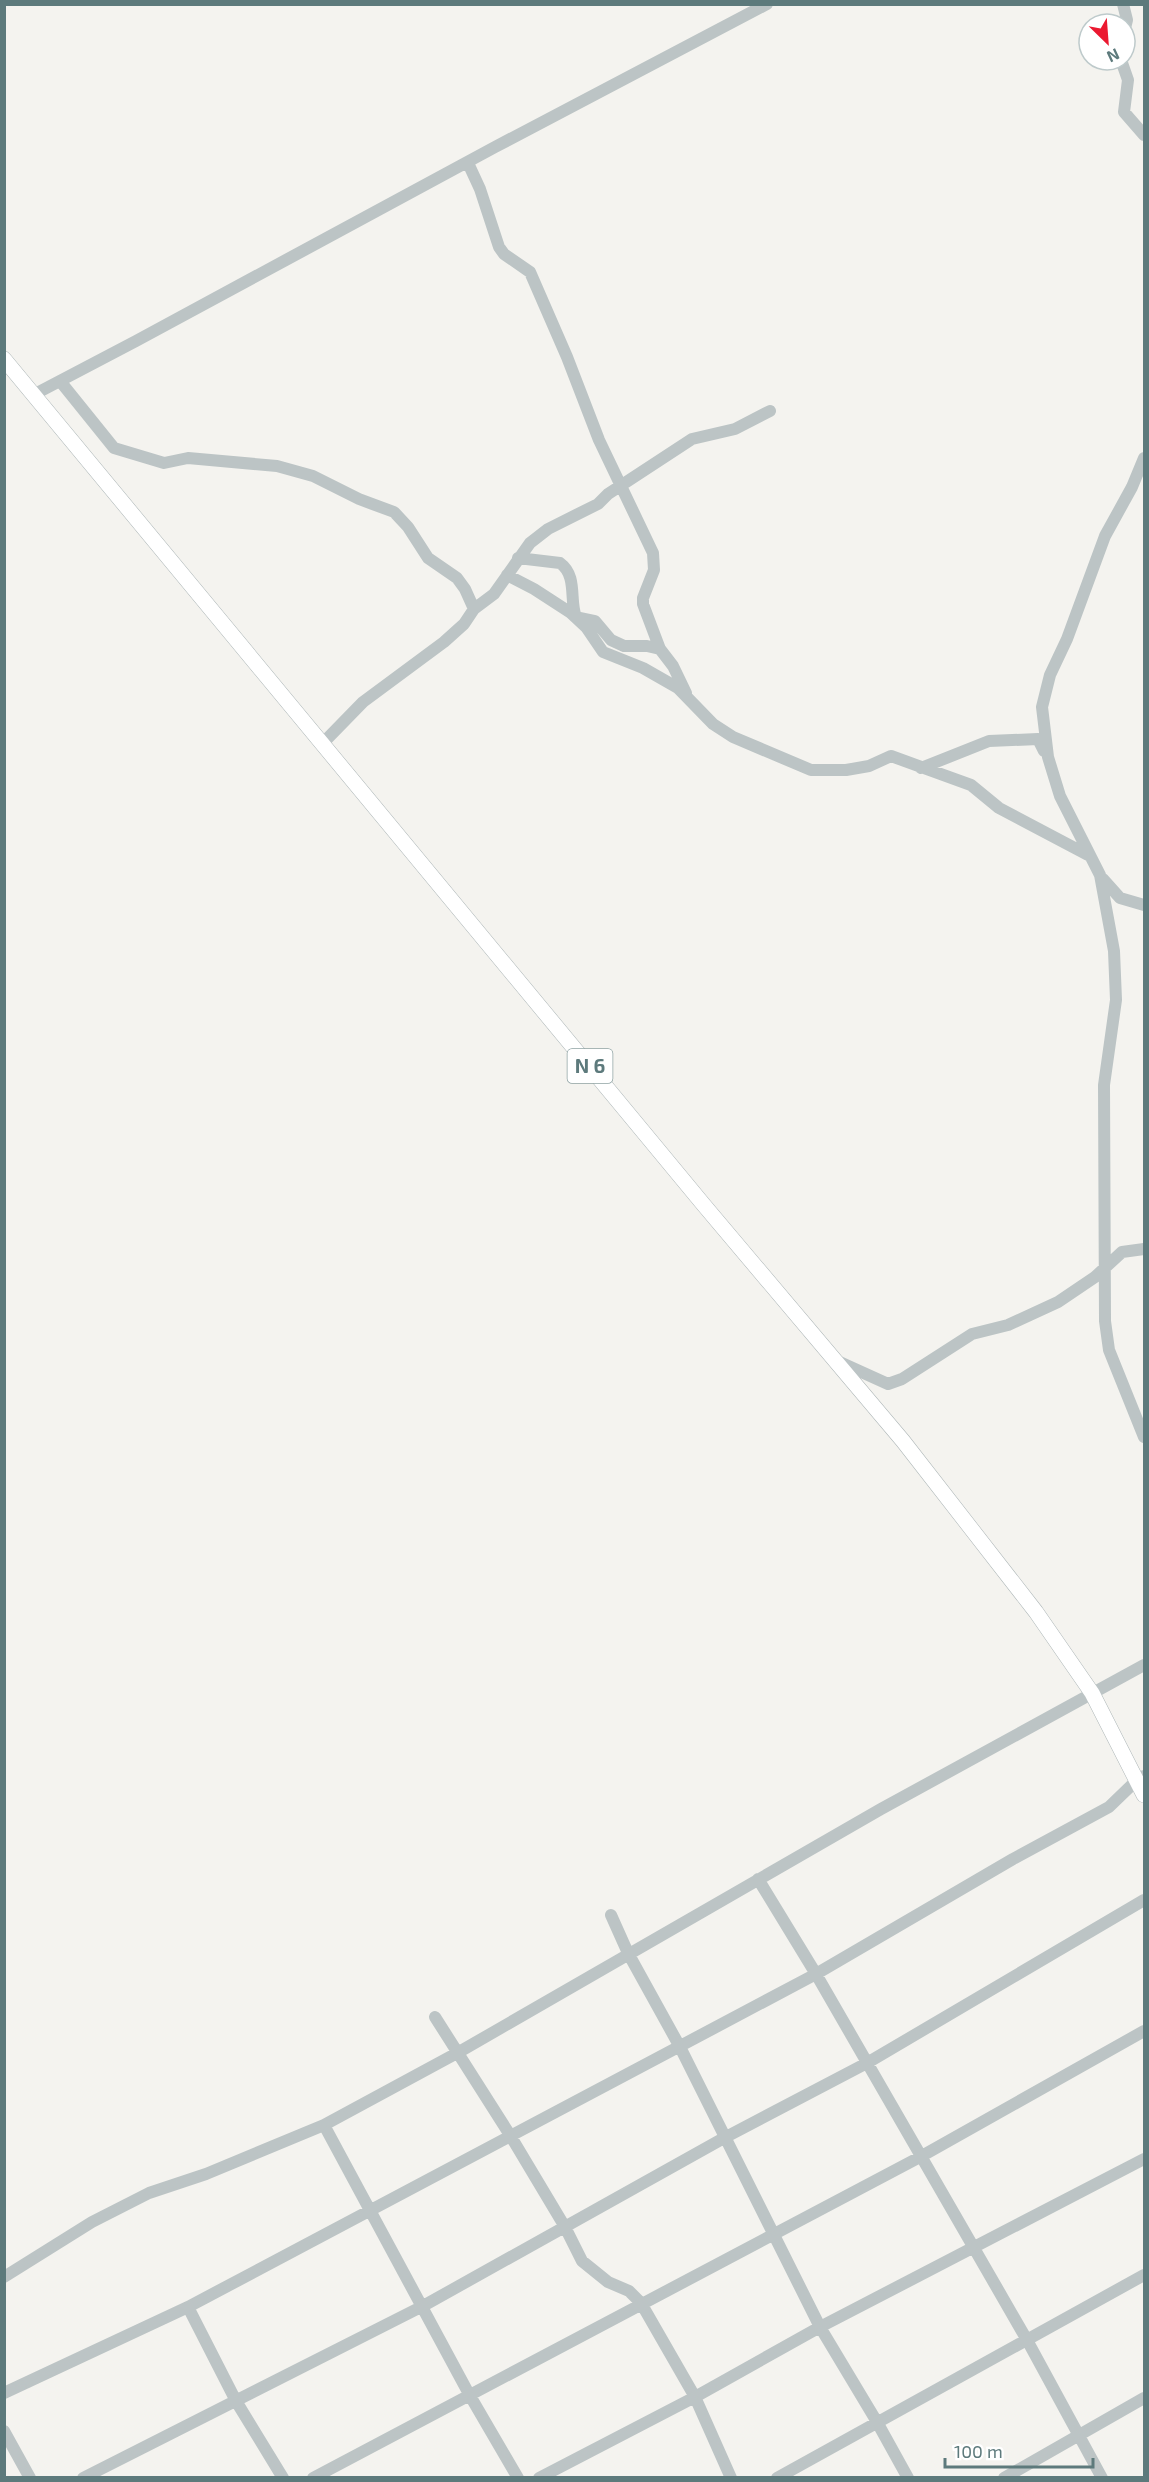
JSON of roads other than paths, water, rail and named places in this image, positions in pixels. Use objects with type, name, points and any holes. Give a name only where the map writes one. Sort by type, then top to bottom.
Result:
[{"type":"main road","name":"N 6","points":[[4,359],[903,1441],[1036,1612],[1092,1693],[1141,1778],[1144,1795]]},
{"type":"street","points":[[35,394],[767,4]]},
{"type":"street","points":[[1125,72],[1128,80],[1124,112],[1144,135]]},
{"type":"street","points":[[468,163],[480,189],[499,247],[504,254],[530,272],[619,486],[652,553],[654,570],[643,598],[660,649],[673,666],[689,702]]},
{"type":"street","points":[[60,381],[114,448],[124,452],[164,463],[188,458],[277,466],[313,476],[359,499],[394,512],[408,527],[428,558],[457,578],[474,609]]},
{"type":"street","points":[[323,743],[363,702],[444,642],[464,624],[474,609],[494,594],[530,543],[548,529],[598,504],[619,486],[692,439],[735,429],[770,411]]},
{"type":"street","points":[[1144,458],[1132,487],[1106,536],[1067,639],[1050,675],[1042,707],[1048,757],[1060,796],[1088,855],[1100,875],[1120,898],[1144,905]]},
{"type":"street","points":[[518,558],[560,563],[565,567],[574,597],[572,608],[576,617]]},
{"type":"street","points":[[507,575],[534,588],[576,617],[586,627],[603,652],[643,668],[678,687],[689,702],[713,724],[734,737],[811,770],[846,770],[869,766],[891,756],[971,785],[999,808],[1088,855]]},
{"type":"street","points":[[576,617],[595,621],[611,640],[624,646],[647,645],[660,649]]},
{"type":"street","points":[[921,768],[989,741],[1038,739],[1048,757]]},
{"type":"street","points":[[1100,875],[1114,951],[1116,1000],[1104,1085],[1104,1268],[1109,1350],[1144,1437]]},
{"type":"street","points":[[835,1360],[888,1384],[902,1379],[972,1334],[1008,1325],[1058,1302],[1095,1277],[1122,1252],[1144,1249]]},
{"type":"street","points":[[4,2277],[92,2222],[149,2193],[206,2174],[324,2125],[459,2052],[881,1809],[1144,1665]]},
{"type":"street","points":[[4,2393],[188,2307],[816,1974],[1013,1859],[1109,1807],[1141,1778]]},
{"type":"street","points":[[759,1879],[1028,2340],[1102,2478]]},
{"type":"street","points":[[83,2478],[423,2306],[724,2138],[867,2063],[1144,1900]]},
{"type":"street","points":[[611,1915],[628,1953],[680,2047],[820,2327],[908,2478]]},
{"type":"street","points":[[435,2017],[510,2135],[565,2227],[582,2261],[608,2282],[629,2291],[642,2303],[695,2397],[731,2478]]},
{"type":"street","points":[[313,2478],[920,2157],[1144,2031]]},
{"type":"street","points":[[324,2125],[469,2394],[518,2478]]},
{"type":"street","points":[[539,2478],[695,2397],[820,2327],[1144,2159]]},
{"type":"street","points":[[777,2478],[1144,2275]]},
{"type":"street","points":[[188,2307],[236,2401],[283,2478]]},
{"type":"street","points":[[1004,2478],[1144,2398]]},
{"type":"street","points":[[4,2431],[30,2478]]}]
